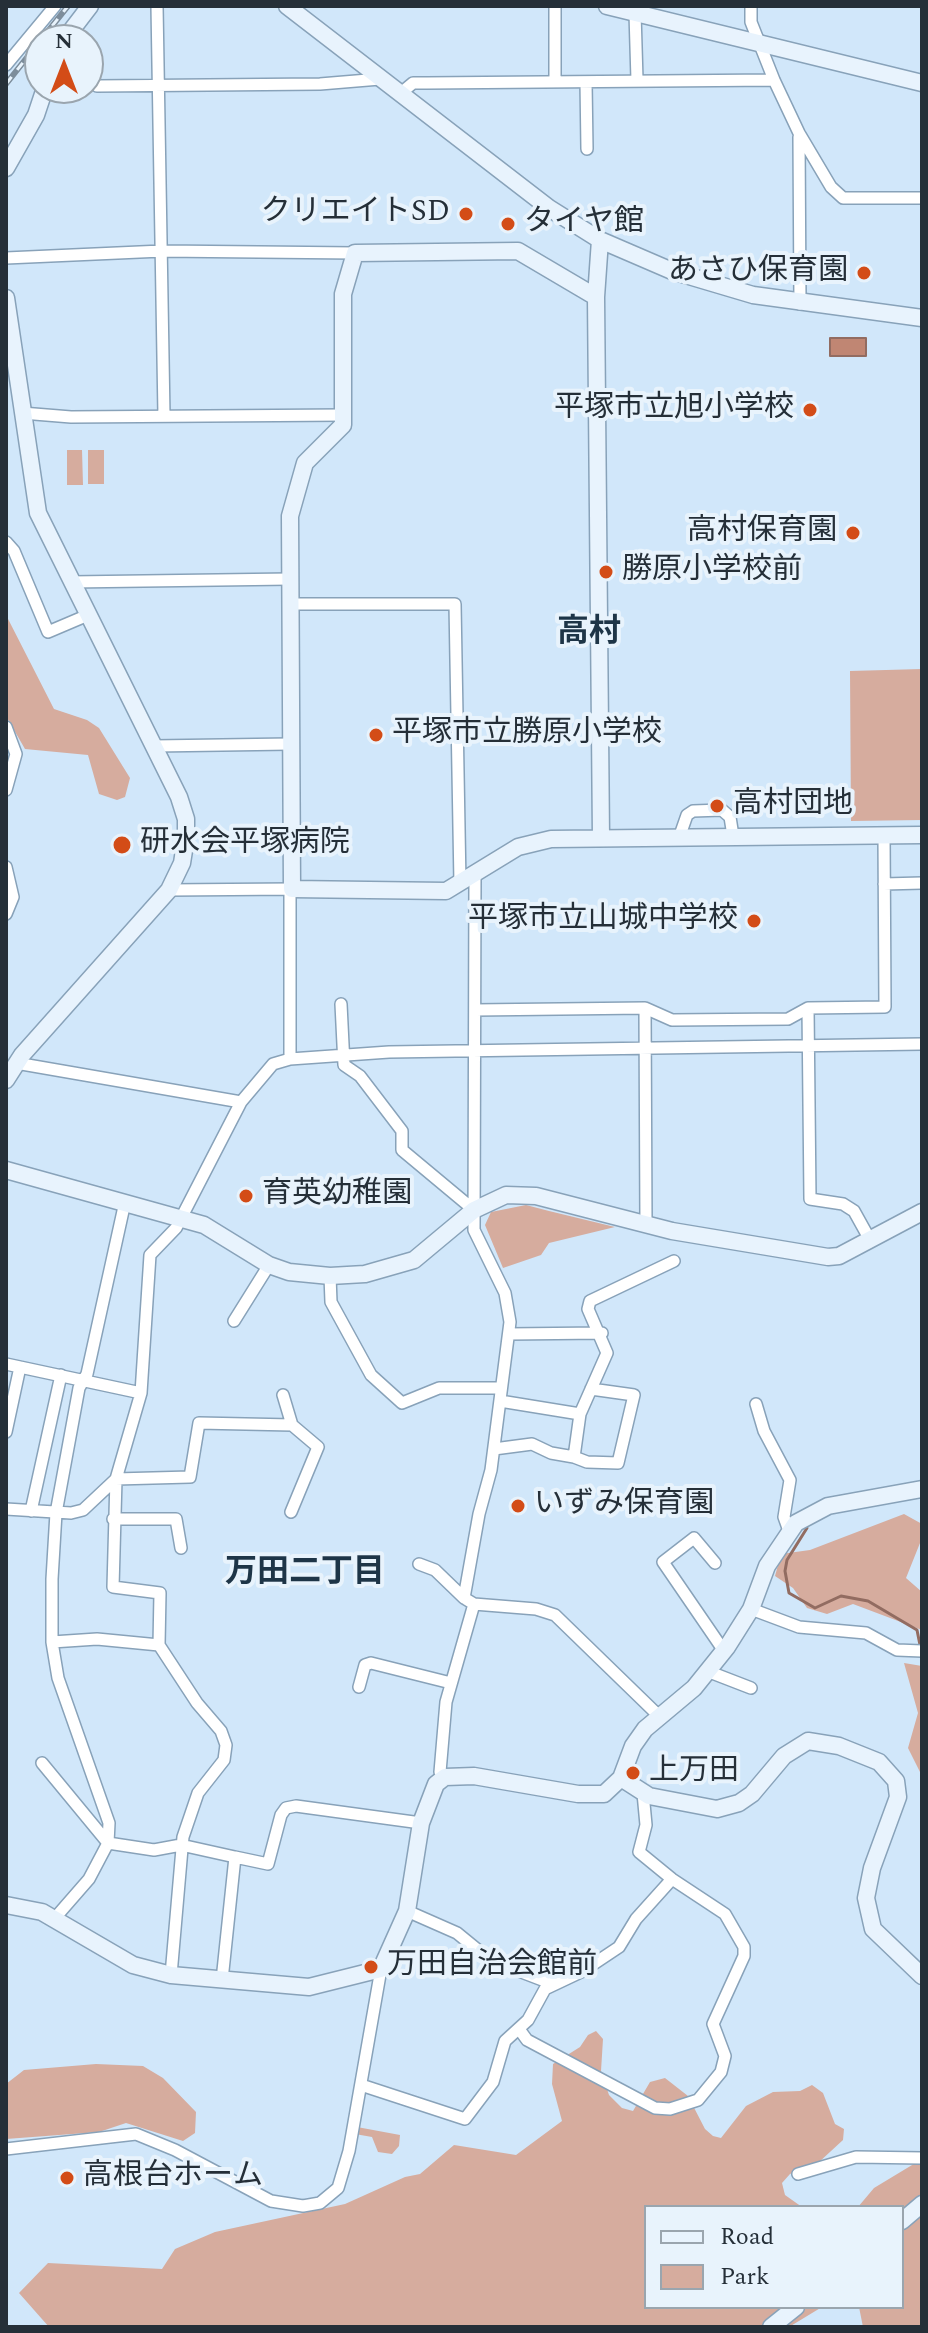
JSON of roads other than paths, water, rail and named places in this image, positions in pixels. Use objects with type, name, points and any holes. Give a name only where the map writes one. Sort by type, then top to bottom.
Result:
[{"type":"street","points":[[6,65],[55,6]]},
{"type":"street","points":[[76,24],[90,6]]},
{"type":"street","points":[[157,6],[164,416]]},
{"type":"street","points":[[287,6],[549,208],[600,240],[708,284],[800,304],[922,318]]},
{"type":"street","points":[[555,6],[555,82]]},
{"type":"street","points":[[607,6],[922,83]]},
{"type":"street","points":[[751,6],[751,22],[799,133],[820,171],[843,198],[922,198]]},
{"type":"street","points":[[635,13],[637,80]]},
{"type":"street","points":[[104,86],[320,84],[380,79]]},
{"type":"street","points":[[401,93],[413,83],[774,80]]},
{"type":"street","points":[[586,82],[587,149]]},
{"type":"street","points":[[6,168],[40,104]]},
{"type":"street","points":[[799,133],[800,304]]},
{"type":"street","points":[[600,240],[596,297],[601,838]]},
{"type":"street","points":[[6,258],[162,251],[518,251],[596,297]]},
{"type":"street","points":[[290,1059],[290,516],[300,474],[343,425],[343,294],[355,253]]},
{"type":"street","points":[[6,298],[14,413],[38,513],[154,746],[186,819],[182,863],[169,890],[16,1063],[6,1080]]},
{"type":"street","points":[[14,413],[344,415]]},
{"type":"street","points":[[6,542],[14,551],[48,632],[88,615]]},
{"type":"street","points":[[71,582],[290,579]]},
{"type":"street","points":[[290,604],[455,604],[460,884]]},
{"type":"street","points":[[6,727],[10,746],[16,754],[6,790]]},
{"type":"street","points":[[154,746],[290,744]]},
{"type":"street","points":[[679,838],[687,815],[693,811],[722,810],[730,817],[733,836]]},
{"type":"street","points":[[475,1010],[645,1008],[672,1020],[687,1020],[788,1019],[808,1008],[885,1007],[884,835]]},
{"type":"street","points":[[169,890],[436,893],[460,884],[518,847],[533,841],[922,835]]},
{"type":"street","points":[[6,867],[13,897],[6,914]]},
{"type":"street","points":[[445,1777],[440,1772],[451,1683],[469,1601],[494,1449],[510,1308],[474,1230],[475,874]]},
{"type":"street","points":[[884,884],[922,883]]},
{"type":"street","points":[[341,1004],[341,1055],[344,1065],[360,1076],[402,1131],[402,1150],[474,1210]]},
{"type":"street","points":[[645,1008],[646,1225]]},
{"type":"street","points":[[808,1008],[810,1199],[843,1204],[854,1211],[869,1238]]},
{"type":"street","points":[[171,1975],[181,1845],[192,1806],[224,1760],[226,1745],[221,1731],[197,1703],[159,1645],[160,1593],[113,1587],[116,1479],[141,1393],[148,1262],[158,1245],[176,1228],[241,1102],[273,1064],[290,1059],[475,1051],[922,1044]]},
{"type":"street","points":[[16,1063],[241,1102]]},
{"type":"street","points":[[6,1170],[204,1225],[269,1265],[289,1272],[330,1276],[365,1274],[414,1260],[474,1210],[496,1199],[518,1194],[646,1225],[828,1257],[922,1212]]},
{"type":"street","points":[[55,1918],[89,1879],[108,1843],[109,1823],[62,1690],[52,1642],[56,1513],[82,1381],[87,1374],[125,1202]]},
{"type":"street","points":[[574,1457],[580,1414],[607,1353],[602,1333],[588,1309],[590,1301],[674,1261]]},
{"type":"street","points":[[234,1321],[269,1265]]},
{"type":"street","points":[[330,1276],[331,1302],[371,1375],[402,1403],[439,1388],[500,1388]]},
{"type":"street","points":[[509,1334],[602,1333]]},
{"type":"street","points":[[6,1364],[141,1393]]},
{"type":"street","points":[[6,1432],[20,1367]]},
{"type":"street","points":[[31,1511],[61,1375]]},
{"type":"street","points":[[494,1449],[532,1444],[551,1453],[587,1462],[618,1463],[634,1395],[591,1389]]},
{"type":"street","points":[[283,1395],[292,1425],[318,1447],[291,1512]]},
{"type":"street","points":[[500,1401],[580,1414]]},
{"type":"street","points":[[756,1404],[764,1431],[790,1480],[784,1517],[789,1531]]},
{"type":"street","points":[[6,1509],[56,1513],[83,1510],[116,1479],[190,1477],[199,1423],[292,1425]]},
{"type":"street","points":[[6,2149],[136,2134],[175,2150],[271,2201],[303,2206],[320,2203],[338,2188],[361,2085],[381,1969],[407,1911],[421,1823],[436,1784],[445,1777],[474,1776],[604,1794],[621,1778],[638,1737],[694,1688],[724,1651],[751,1609],[767,1566],[789,1531],[809,1514],[828,1506],[922,1489]]},
{"type":"street","points":[[113,1519],[176,1519],[181,1548]]},
{"type":"street","points":[[715,1563],[694,1538],[663,1562],[724,1651]]},
{"type":"street","points":[[419,1564],[435,1570],[469,1601],[536,1609],[555,1615],[659,1716]]},
{"type":"street","points":[[751,1609],[799,1627],[866,1633],[897,1650],[922,1651]]},
{"type":"street","points":[[52,1642],[97,1639],[159,1645]]},
{"type":"street","points":[[359,1687],[365,1665],[371,1663],[451,1683]]},
{"type":"street","points":[[707,1671],[751,1688]]},
{"type":"street","points":[[621,1778],[643,1793],[701,1807],[729,1807],[752,1794],[784,1756],[808,1741],[839,1746],[879,1762],[896,1781],[898,1797],[872,1868],[866,1898],[873,1929],[922,1976]]},
{"type":"street","points":[[42,1763],[108,1843],[154,1850],[181,1845],[268,1864],[281,1815],[286,1808],[296,1806],[421,1823]]},
{"type":"street","points":[[519,2029],[527,2040],[655,2108],[670,2109],[704,2096],[724,2065],[725,2056],[713,2024],[744,1947],[725,1914],[672,1879],[639,1852],[646,1825],[643,1793]]},
{"type":"street","points":[[222,1980],[235,1857]]},
{"type":"street","points":[[361,2085],[465,2119],[493,2082],[505,2041],[519,2029],[553,1984],[575,1976],[619,1947],[636,1919],[672,1879]]},
{"type":"street","points":[[6,1905],[55,1918],[133,1965],[171,1975],[309,1987],[381,1969]]},
{"type":"street","points":[[407,1911],[457,1933],[490,1960],[553,1984]]},
{"type":"street","points":[[798,2174],[856,2157],[922,2158]]},
{"type":"street","points":[[904,2219],[922,2204]]},
{"type":"street","points":[[771,2327],[794,2309]]},
{"type":"waterway","points":[[807,1528],[787,1560],[785,1571],[789,1593],[815,1608],[841,1596],[868,1601],[917,1630],[920,1645]]},
{"type":"railway","points":[[54,24],[68,6]]},
{"type":"railway","points":[[6,84],[24,61]]},
{"type":"place","name":"クリエイトSD","points":[[466,214]]},
{"type":"place","name":"タイヤ館","points":[[508,224]]},
{"type":"place","name":"あさひ保育園","points":[[864,273]]},
{"type":"place","name":"平塚市立旭小学校","points":[[810,410]]},
{"type":"place","name":"高村保育園","points":[[853,533]]},
{"type":"place","name":"勝原小学校前","points":[[606,572]]},
{"type":"place","name":"平塚市立勝原小学校","points":[[376,735]]},
{"type":"place","name":"高村団地","points":[[717,806]]},
{"type":"place","name":"研水会平塚病院","points":[[122,845]]},
{"type":"place","name":"平塚市立山城中学校","points":[[754,921]]},
{"type":"place","name":"育英幼稚園","points":[[246,1196]]},
{"type":"place","name":"いずみ保育園","points":[[518,1506]]},
{"type":"place","name":"上万田","points":[[633,1773]]},
{"type":"place","name":"万田自治会館前","points":[[371,1967]]},
{"type":"place","name":"高根台ホーム","points":[[67,2178]]},
{"type":"district","name":"高村","points":[[589,635]]},
{"type":"district","name":"万田二丁目","points":[[305,1575]]}]
